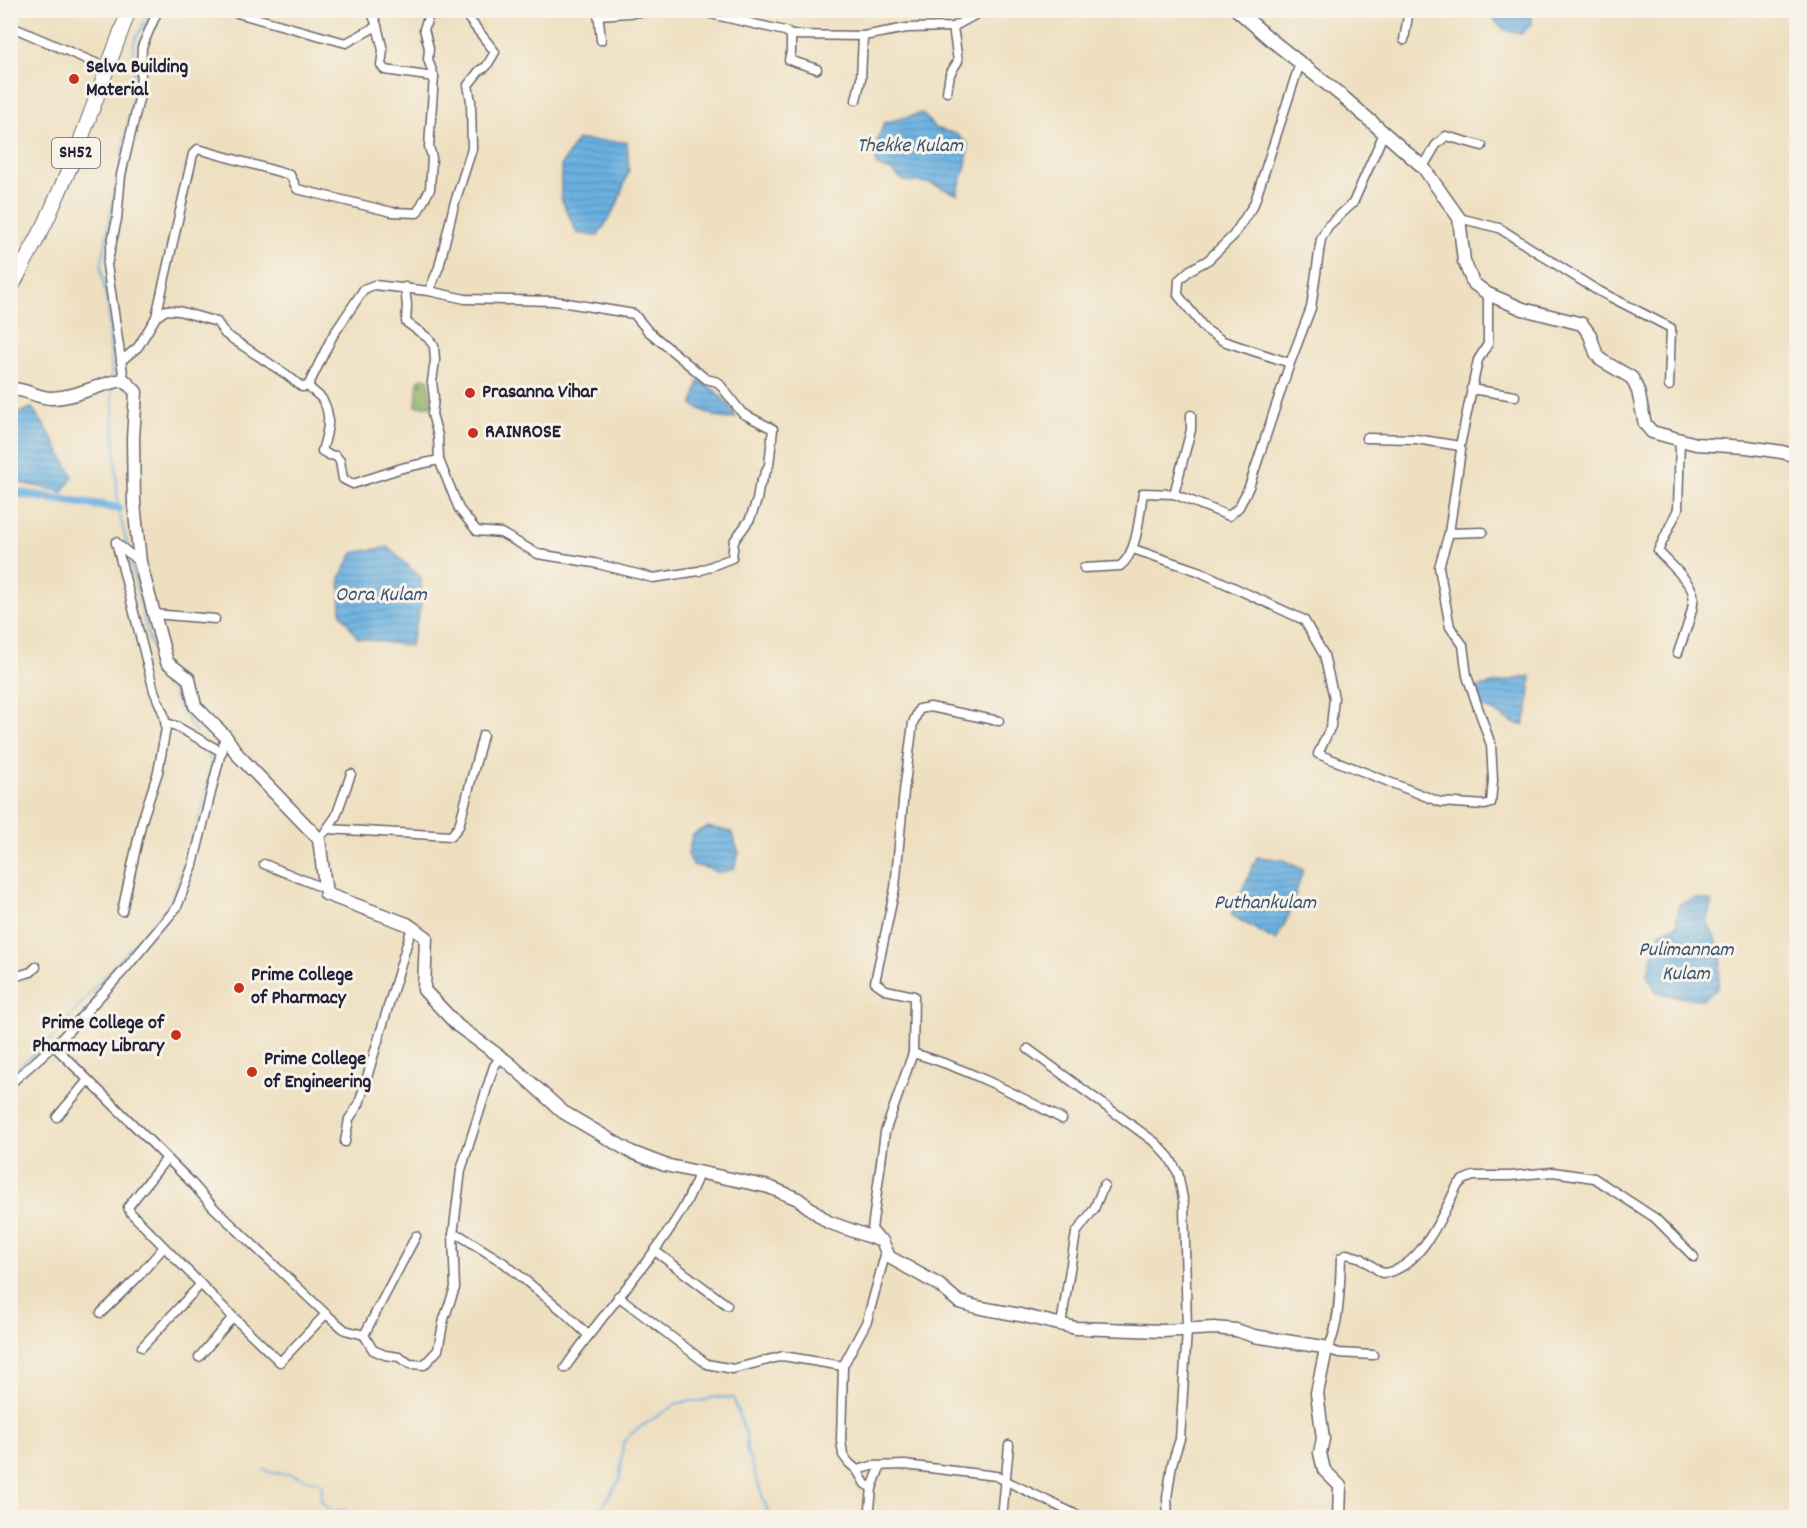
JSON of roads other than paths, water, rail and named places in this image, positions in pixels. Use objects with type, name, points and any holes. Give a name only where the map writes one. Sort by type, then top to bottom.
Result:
[{"type":"main road","name":"SH52","points":[[10,290],[45,224],[74,158],[129,10]]},
{"type":"street","points":[[158,10],[142,47],[140,95],[122,176],[117,219],[107,265],[123,380],[136,392],[133,438],[134,503],[140,562],[167,662],[189,679],[195,706],[225,736],[238,755],[319,839],[326,894],[366,907],[412,927],[426,937],[424,990],[458,1026],[501,1057],[563,1112],[631,1152],[665,1165],[769,1186],[798,1199],[828,1222],[882,1241]]},
{"type":"street","points":[[223,10],[346,43],[377,26]]},
{"type":"street","points":[[371,10],[383,50],[381,65],[385,70],[434,77]]},
{"type":"street","points":[[121,361],[138,347],[156,317],[193,154],[198,149],[290,176],[297,189],[392,212],[417,213],[430,189],[432,158],[429,146],[434,77],[428,59],[429,48],[424,29],[431,10]]},
{"type":"street","points":[[429,291],[439,267],[454,205],[472,148],[471,101],[468,85],[480,70],[486,67],[495,52],[469,19],[474,10]]},
{"type":"street","points":[[601,40],[598,13],[672,10]]},
{"type":"street","points":[[705,10],[711,14],[726,13],[785,31],[791,35],[863,36],[907,28],[953,27],[975,15],[974,10]]},
{"type":"street","points":[[1237,10],[1342,96],[1423,167],[1459,218],[1464,261],[1473,283],[1488,294],[1523,309],[1582,324],[1590,335],[1601,360],[1632,378],[1638,391],[1645,424],[1652,432],[1696,444],[1782,452],[1797,456]]},
{"type":"street","points":[[1404,40],[1409,10]]},
{"type":"street","points":[[12,27],[107,68]]},
{"type":"street","points":[[946,92],[950,74],[958,61],[953,27]]},
{"type":"street","points":[[791,35],[789,60],[817,69]]},
{"type":"street","points":[[856,100],[861,79],[863,36]]},
{"type":"street","points":[[1290,363],[1223,341],[1205,329],[1178,295],[1179,280],[1190,270],[1208,260],[1233,236],[1254,204],[1300,63]]},
{"type":"street","points":[[1084,568],[1120,566],[1124,562],[1133,549],[1143,493],[1174,494],[1229,516],[1239,507],[1249,487],[1290,363],[1311,308],[1321,239],[1328,226],[1353,203],[1384,133]]},
{"type":"street","points":[[1423,167],[1436,145],[1446,136],[1482,146]]},
{"type":"street","points":[[1459,218],[1499,228],[1595,289],[1671,328],[1669,386]]},
{"type":"street","points":[[308,386],[332,338],[364,289],[375,285],[405,287],[465,299],[555,301],[634,314],[648,331],[671,351],[706,379],[718,382],[742,413],[773,429],[769,465],[759,487],[750,519],[734,541],[732,558],[699,571],[653,578],[594,563],[538,554],[501,533],[477,531],[459,509],[439,460],[438,436],[432,414],[434,346],[428,338],[405,322],[407,306],[405,287]]},
{"type":"street","points":[[1366,438],[1416,439],[1460,446],[1478,360],[1488,344],[1488,294]]},
{"type":"street","points":[[156,317],[166,310],[179,311],[217,322],[225,334],[302,387],[308,386]]},
{"type":"street","points":[[10,389],[21,388],[49,398],[72,396],[109,382],[123,380]]},
{"type":"street","points":[[308,386],[321,397],[329,422],[322,451],[336,456],[340,461],[343,479],[353,483],[402,468],[439,460]]},
{"type":"street","points":[[1471,389],[1515,396]]},
{"type":"street","points":[[1174,494],[1191,430],[1191,415]]},
{"type":"street","points":[[1678,653],[1693,604],[1693,594],[1689,585],[1658,551],[1678,509],[1680,440]]},
{"type":"street","points":[[1133,549],[1198,571],[1304,620],[1323,655],[1334,698],[1332,726],[1318,754],[1440,802],[1485,805],[1491,802],[1493,780],[1491,745],[1467,676],[1463,645],[1450,627],[1439,567],[1449,533],[1461,450]]},
{"type":"street","points":[[1449,533],[1483,532]]},
{"type":"street","points":[[122,911],[142,821],[158,771],[166,723],[154,691],[116,542],[140,562]]},
{"type":"street","points":[[153,614],[215,619]]},
{"type":"street","points":[[889,1257],[882,1241],[872,1229],[885,1132],[913,1053],[914,996],[886,990],[875,981],[895,888],[913,723],[919,709],[930,707],[999,721]]},
{"type":"street","points":[[166,723],[176,726],[222,752]]},
{"type":"street","points":[[328,829],[451,836],[459,826],[483,735]]},
{"type":"street","points":[[10,1084],[54,1046],[127,967],[177,907],[193,865],[225,736]]},
{"type":"street","points":[[319,839],[336,816],[351,774]]},
{"type":"street","points":[[264,864],[326,889]]},
{"type":"street","points":[[345,1142],[349,1119],[359,1104],[412,927]]},
{"type":"street","points":[[10,978],[31,972],[36,967]]},
{"type":"street","points":[[54,1046],[190,1180],[213,1207],[326,1314],[345,1330],[364,1335],[374,1350],[385,1355],[399,1357],[410,1364],[424,1365],[438,1350],[444,1319],[455,1288],[453,1235],[463,1159],[494,1066],[501,1057]]},
{"type":"street","points":[[1028,1049],[1156,1143],[1170,1157],[1178,1173],[1185,1204],[1187,1330],[1180,1438],[1172,1464],[1167,1498],[1168,1518]]},
{"type":"street","points":[[913,1053],[948,1063],[1000,1086],[1062,1119]]},
{"type":"street","points":[[57,1117],[88,1080]]},
{"type":"street","points":[[167,1158],[128,1207],[233,1317],[280,1362],[326,1314]]},
{"type":"street","points":[[565,1368],[618,1296],[655,1251],[683,1209],[700,1172]]},
{"type":"street","points":[[1340,1518],[1340,1486],[1324,1470],[1320,1454],[1323,1439],[1317,1393],[1326,1349],[1332,1342],[1338,1308],[1341,1258],[1347,1254],[1356,1256],[1385,1274],[1401,1267],[1423,1247],[1457,1186],[1463,1180],[1473,1176],[1510,1176],[1554,1172],[1594,1178],[1655,1218],[1694,1257]]},
{"type":"street","points":[[1061,1325],[1076,1233],[1094,1209],[1104,1185]]},
{"type":"street","points":[[453,1235],[461,1236],[504,1263],[564,1312],[588,1335]]},
{"type":"street","points":[[364,1335],[416,1236]]},
{"type":"street","points":[[101,1313],[137,1278],[164,1247]]},
{"type":"street","points":[[655,1251],[727,1305]]},
{"type":"street","points":[[872,1488],[865,1484],[857,1470],[843,1455],[841,1440],[843,1366],[867,1321],[885,1255],[939,1285],[958,1302],[1061,1325],[1076,1328],[1163,1331],[1214,1328],[1236,1330],[1254,1336],[1323,1347],[1339,1353],[1373,1355]]},
{"type":"street","points":[[142,1347],[201,1284]]},
{"type":"street","points":[[618,1296],[707,1364],[733,1369],[783,1356],[843,1366]]},
{"type":"street","points":[[199,1356],[233,1317]]},
{"type":"street","points":[[1002,1518],[1009,1445]]},
{"type":"street","points":[[857,1470],[872,1466],[905,1466],[996,1476],[1083,1518]]},
{"type":"street","points":[[869,1518],[872,1488],[880,1467]]},
{"type":"water","points":[[1494,11],[1530,11],[1531,24],[1521,34],[1505,30],[1493,19]]},
{"type":"water","name":"Thekke Kulam","points":[[922,113],[935,128],[956,134],[968,144],[966,165],[957,194],[930,183],[904,181],[892,171],[876,166],[876,144],[884,123]]},
{"type":"water","points":[[577,140],[627,142],[629,170],[617,205],[598,236],[577,233],[561,198],[561,166]]},
{"type":"water","points":[[699,380],[729,405],[736,417],[720,418],[693,405]]},
{"type":"water","points":[[32,408],[48,431],[73,476],[63,492],[11,481],[11,416]]},
{"type":"water","name":"Oora Kulam","points":[[388,547],[421,578],[421,605],[410,646],[358,638],[341,613],[340,578],[353,553]]},
{"type":"water","points":[[1531,676],[1528,710],[1523,725],[1511,722],[1493,711],[1480,707],[1474,688]]},
{"type":"water","points":[[707,827],[731,832],[739,853],[734,869],[719,873],[693,865],[688,854],[692,835]]},
{"type":"water","name":"Puthankulam","points":[[1257,857],[1284,860],[1303,870],[1289,915],[1276,941],[1231,915]]},
{"type":"water","name":"Pulimannam Kulam","points":[[1696,898],[1712,901],[1707,921],[1722,954],[1718,987],[1704,999],[1685,998],[1657,992],[1647,975],[1660,933],[1676,926],[1679,904]]},
{"type":"waterway","points":[[121,159],[133,99],[134,42],[151,10]]},
{"type":"waterway","points":[[112,379],[108,308],[101,268],[117,180]]},
{"type":"waterway","points":[[112,387],[118,508],[128,548]]},
{"type":"waterway","points":[[10,492],[118,508]]},
{"type":"waterway","points":[[130,557],[149,639],[179,706],[196,733]]},
{"type":"waterway","points":[[10,1075],[52,1038],[170,904],[197,828],[213,764],[203,746]]},
{"type":"waterway","points":[[595,1518],[620,1479],[623,1443],[630,1434],[673,1406],[687,1401],[702,1401],[715,1397],[733,1398],[746,1435],[747,1451],[770,1518]]},
{"type":"waterway","points":[[264,1470],[319,1481],[322,1487],[321,1501],[331,1510],[343,1510],[362,1518]]},
{"type":"waterway","points":[[391,1518],[414,1511],[440,1513],[455,1518]]},
{"type":"place","name":"Selva Building Material","points":[[74,79]]},
{"type":"place","name":"Prasanna Vihar","points":[[470,393]]},
{"type":"place","name":"RAINROSE","points":[[473,433]]},
{"type":"place","name":"Prime College of Pharmacy","points":[[239,988]]},
{"type":"place","name":"Prime College of Pharmacy Library","points":[[176,1035]]},
{"type":"place","name":"Prime College of Engineering","points":[[252,1072]]}]
